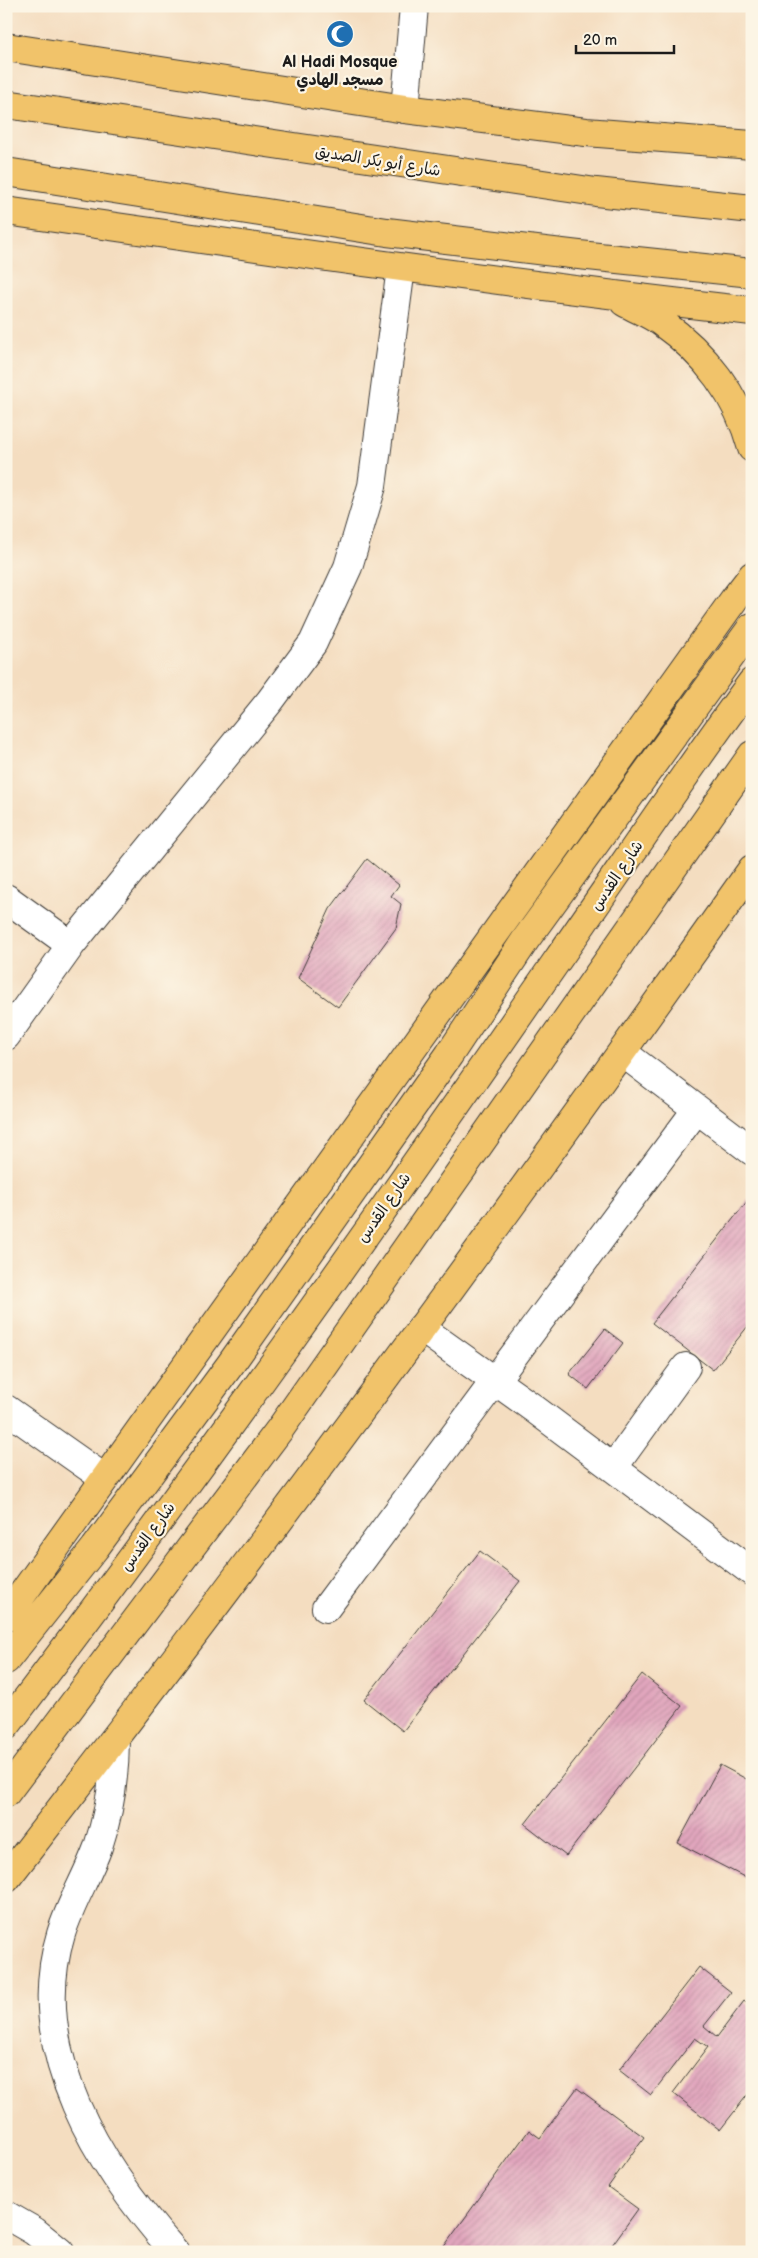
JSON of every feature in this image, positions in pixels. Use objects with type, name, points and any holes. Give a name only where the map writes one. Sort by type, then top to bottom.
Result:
[{"type":"main road","points":[[6,47],[405,109],[586,132],[752,145]]},
{"type":"main road","name":"شارع أبو بكر الصديق","points":[[6,104],[596,192],[752,209]]},
{"type":"main road","points":[[6,172],[387,232],[752,273]]},
{"type":"main road","points":[[6,211],[401,268],[752,311]]},
{"type":"main road","points":[[612,295],[661,322],[713,369],[732,398],[748,432],[752,448]]},
{"type":"main road","points":[[735,598],[752,554]]},
{"type":"main road","points":[[6,1617],[752,576]]},
{"type":"main road","points":[[6,1660],[94,1548],[230,1365],[449,1055],[526,939],[752,627]]},
{"type":"main road","name":"شارع القدس","points":[[6,1726],[258,1384],[551,970],[706,744],[752,682]]},
{"type":"main road","points":[[6,1793],[280,1430],[752,755]]},
{"type":"main road","points":[[6,1879],[115,1739],[421,1328],[622,1052],[752,869]]},
{"type":"street","points":[[405,109],[414,6]]},
{"type":"street","points":[[6,1036],[71,945],[270,701],[312,643],[348,567],[372,486],[401,268]]},
{"type":"street","points":[[6,898],[71,945]]},
{"type":"street","points":[[622,1052],[752,1151]]},
{"type":"street","points":[[326,1608],[697,1109]]},
{"type":"street","points":[[421,1328],[750,1566]]},
{"type":"street","points":[[613,1468],[686,1367]]},
{"type":"street","points":[[6,1409],[104,1478]]},
{"type":"street","points":[[115,1739],[112,1790],[108,1815],[97,1848],[61,1933],[54,1961],[50,1990],[51,2013],[59,2057],[75,2101],[95,2143],[145,2219],[175,2252]]},
{"type":"street","points":[[6,2215],[34,2231],[60,2252]]},
{"type":"building","points":[[367,859],[399,885],[391,896],[401,904],[396,928],[338,1007],[298,978],[330,909]]},
{"type":"building","points":[[748,1200],[752,1203],[752,1321],[713,1370],[652,1323]]},
{"type":"building","points":[[605,1329],[623,1343],[588,1389],[569,1374]]},
{"type":"building","points":[[480,1551],[520,1581],[403,1731],[364,1700]]},
{"type":"building","points":[[642,1674],[682,1706],[566,1856],[525,1824]]},
{"type":"building","points":[[720,1765],[752,1782],[752,1881],[678,1843]]},
{"type":"building","points":[[699,1967],[731,1992],[704,2026],[717,2037],[744,2001],[752,2007],[752,2089],[720,2130],[673,2093],[708,2047],[695,2038],[651,2095],[619,2070]]},
{"type":"building","points":[[577,2088],[644,2137],[608,2187],[638,2209],[607,2252],[440,2252],[529,2130],[540,2138]]},
{"type":"place","name":"Al Hadi Mosque مسجد الهادي","points":[[340,34]]}]
